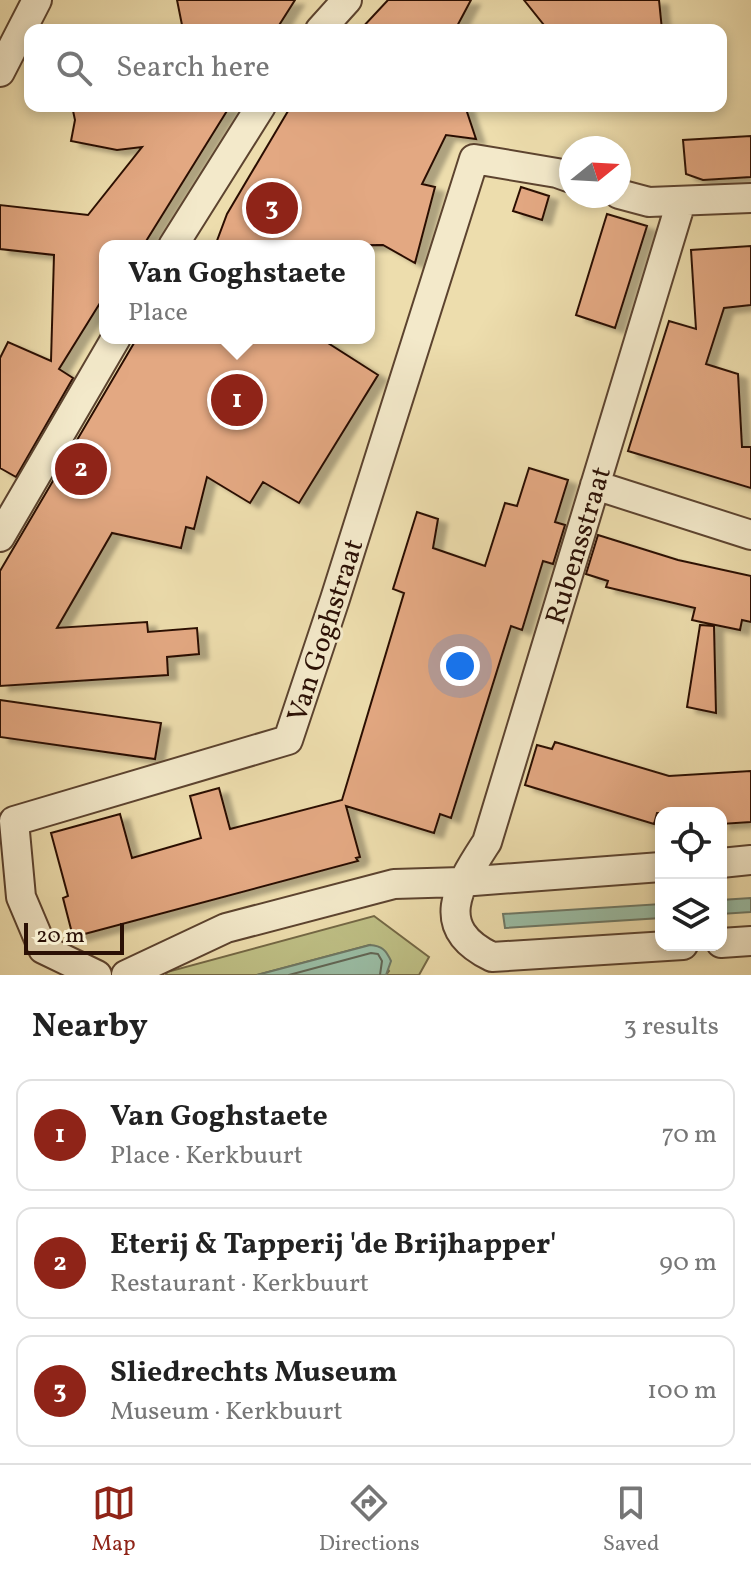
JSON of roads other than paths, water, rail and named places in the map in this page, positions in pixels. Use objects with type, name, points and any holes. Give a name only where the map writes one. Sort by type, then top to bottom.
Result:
[{"type":"street","points":[[25,24],[37,0]]},
{"type":"street","points":[[325,24],[347,0]]},
{"type":"street","points":[[0,72],[24,25]]},
{"type":"street","points":[[177,240],[257,112]]},
{"type":"street","name":"Van Goghstraat","points":[[97,975],[43,949],[21,897],[14,821],[288,740],[474,159],[559,174]]},
{"type":"street","points":[[631,197],[649,202],[751,198]]},
{"type":"street","name":"Rubensstraat","points":[[461,882],[487,842],[681,202]]},
{"type":"street","points":[[0,537],[113,344]]},
{"type":"street","points":[[595,485],[751,535]]},
{"type":"street","points":[[727,862],[751,860]]},
{"type":"street","points":[[126,975],[226,928],[394,884],[655,867]]},
{"type":"street","points":[[461,882],[454,904],[459,926],[474,948],[492,957],[655,947]]},
{"type":"street","points":[[727,943],[751,941]]},
{"type":"water","points":[[751,898],[751,912],[727,914],[727,900]]},
{"type":"water","points":[[655,904],[655,918],[505,928],[503,914]]},
{"type":"water","points":[[370,945],[381,948],[389,957],[391,961],[386,975],[257,975]]},
{"type":"place","name":"Sliedrechts Museum","points":[[272,208]]},
{"type":"place","name":"Van Goghstaete","points":[[237,400]]},
{"type":"place","name":"Eterij & Tapperij 'de Brijhapper'","points":[[81,469]]}]
